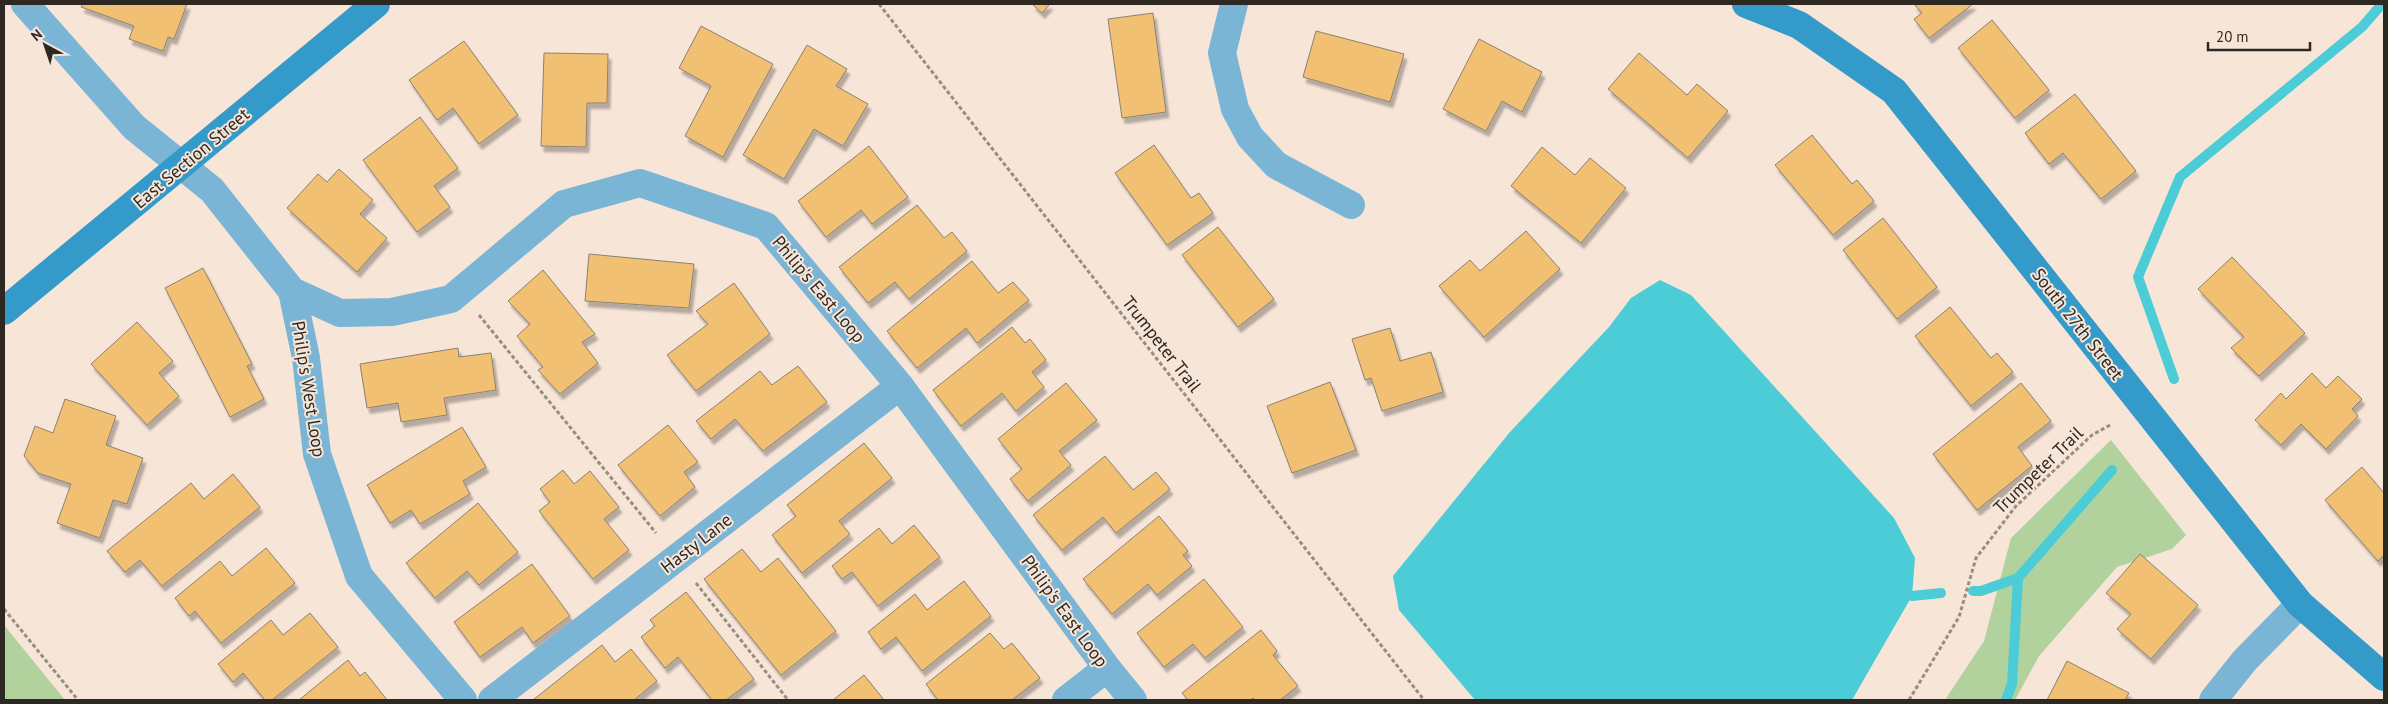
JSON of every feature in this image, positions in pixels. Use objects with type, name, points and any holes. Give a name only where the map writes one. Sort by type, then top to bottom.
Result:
[{"type":"street","name":"Philip's West Loop","points":[[25,4],[134,127],[217,196],[292,291],[306,358],[317,454],[359,576],[463,700]]},
{"type":"street","name":"East Section Street","points":[[4,311],[376,4]]},
{"type":"street","points":[[1234,4],[1222,53],[1235,108],[1250,137],[1276,166],[1351,205]]},
{"type":"street","name":"South 27th Street","points":[[1746,4],[1799,25],[1894,91],[2300,604],[2384,677]]},
{"type":"street","name":"Philip's East Loop","points":[[292,291],[340,313],[392,312],[452,299],[564,204],[640,183],[766,226],[900,386],[1107,668],[1133,700]]},
{"type":"street","name":"Hasty Lane","points":[[492,700],[900,386]]},
{"type":"street","points":[[2213,700],[2245,660],[2300,604]]},
{"type":"street","points":[[1066,700],[1107,668]]},
{"type":"path","name":"Trumpeter Trail","points":[[879,4],[1424,700]]},
{"type":"path","points":[[460,292],[676,558],[788,700]]},
{"type":"path","name":"Trumpeter Trail","points":[[1909,700],[1959,617],[1976,558],[2016,506],[2092,435],[2112,424]]},
{"type":"path","points":[[4,608],[78,700]]},
{"type":"green space","points":[[2111,440],[2186,535],[2172,549],[2117,567],[2039,656],[2015,700],[1945,700],[1984,641],[2011,538]]},
{"type":"green space","points":[[4,625],[65,700],[4,700]]},
{"type":"water","points":[[1660,280],[1691,295],[1894,518],[1915,558],[1912,596],[1852,700],[1475,700],[1399,610],[1393,576],[1510,432],[1609,327],[1631,298]]},
{"type":"building","points":[[83,4],[187,4],[174,39],[168,37],[163,51],[129,39],[134,26],[81,7]]},
{"type":"building","points":[[1032,4],[1050,4],[1042,13]]},
{"type":"building","points":[[1914,4],[1973,4],[1929,38],[1914,19],[1922,13]]},
{"type":"building","points":[[1153,13],[1166,112],[1122,118],[1108,19]]},
{"type":"building","points":[[1992,20],[2049,90],[2015,118],[1958,48]]},
{"type":"building","points":[[701,26],[773,64],[723,157],[685,136],[711,86],[679,68]]},
{"type":"building","points":[[1316,31],[1404,54],[1390,102],[1303,77]]},
{"type":"building","points":[[1479,39],[1542,72],[1522,112],[1502,101],[1486,131],[1443,109]]},
{"type":"building","points":[[464,41],[518,115],[479,144],[453,108],[437,120],[409,80]]},
{"type":"building","points":[[807,45],[847,69],[836,86],[868,104],[843,146],[814,129],[784,179],[743,155]]},
{"type":"building","points":[[544,53],[608,54],[607,103],[587,103],[586,147],[541,146]]},
{"type":"building","points":[[1639,53],[1687,95],[1697,84],[1728,111],[1688,158],[1608,89]]},
{"type":"building","points":[[2075,94],[2136,171],[2101,199],[2063,153],[2049,164],[2025,133]]},
{"type":"building","points":[[420,117],[458,168],[434,186],[450,207],[417,232],[363,160]]},
{"type":"building","points":[[1812,135],[1852,184],[1857,180],[1874,201],[1833,235],[1775,165]]},
{"type":"building","points":[[1154,145],[1191,198],[1199,193],[1213,213],[1167,245],[1115,173]]},
{"type":"building","points":[[869,146],[908,197],[872,224],[861,210],[826,237],[798,201]]},
{"type":"building","points":[[1542,147],[1575,175],[1590,158],[1626,188],[1581,243],[1511,186]]},
{"type":"building","points":[[339,169],[373,200],[360,214],[387,238],[357,272],[287,208],[318,174],[327,182]]},
{"type":"building","points":[[917,205],[944,238],[952,232],[967,251],[909,299],[895,282],[868,303],[839,267]]},
{"type":"building","points":[[1883,218],[1937,287],[1897,319],[1843,250]]},
{"type":"building","points":[[1218,227],[1274,299],[1238,327],[1182,255]]},
{"type":"building","points":[[1526,231],[1560,269],[1484,337],[1439,286],[1470,260],[1480,271]]},
{"type":"building","points":[[589,254],[694,264],[689,308],[585,301]]},
{"type":"building","points":[[2232,257],[2305,333],[2259,376],[2231,348],[2244,337],[2198,289]]},
{"type":"building","points":[[972,261],[998,293],[1013,282],[1029,300],[977,343],[966,328],[917,368],[887,331]]},
{"type":"building","points":[[203,268],[252,364],[247,366],[264,399],[230,417],[165,288]]},
{"type":"building","points":[[543,270],[595,334],[582,342],[598,363],[560,394],[538,370],[543,367],[517,336],[530,324],[508,301]]},
{"type":"building","points":[[734,283],[770,334],[696,391],[667,355],[708,324],[696,311]]},
{"type":"building","points":[[1950,307],[1991,358],[1997,353],[2013,372],[1971,406],[1915,336]]},
{"type":"building","points":[[137,322],[173,361],[159,373],[179,396],[147,425],[91,364]]},
{"type":"building","points":[[1012,327],[1025,343],[1030,339],[1046,360],[1032,372],[1044,387],[1016,411],[1002,393],[961,426],[933,390]]},
{"type":"building","points":[[1390,328],[1400,361],[1431,352],[1443,392],[1382,411],[1371,378],[1365,380],[1352,339]]},
{"type":"building","points":[[458,348],[459,357],[491,353],[496,390],[444,398],[447,415],[401,422],[398,403],[367,408],[360,364]]},
{"type":"building","points":[[798,366],[827,402],[763,451],[735,419],[711,439],[696,421],[760,371],[772,385]]},
{"type":"building","points":[[2312,373],[2326,388],[2338,376],[2362,399],[2352,409],[2358,416],[2326,449],[2301,424],[2281,445],[2255,420],[2281,393],[2286,399]]},
{"type":"building","points":[[1330,382],[1356,450],[1292,473],[1267,406]]},
{"type":"building","points":[[1066,383],[1097,420],[1059,451],[1071,465],[1028,501],[1010,479],[1022,469],[998,439]]},
{"type":"building","points":[[2021,383],[2051,421],[2018,447],[2032,466],[1977,510],[1933,454]]},
{"type":"building","points":[[65,399],[116,416],[106,445],[143,458],[127,504],[113,500],[100,538],[57,523],[71,484],[38,473],[24,456],[35,426],[53,433]]},
{"type":"building","points":[[668,425],[698,462],[684,472],[695,487],[660,516],[618,465]]},
{"type":"building","points":[[462,427],[486,467],[463,481],[470,494],[420,524],[411,510],[390,523],[367,485]]},
{"type":"building","points":[[864,443],[892,478],[839,521],[850,534],[802,573],[772,535],[796,516],[787,505]]},
{"type":"building","points":[[1105,456],[1133,490],[1156,472],[1170,489],[1116,533],[1103,517],[1062,550],[1033,515]]},
{"type":"building","points":[[2362,467],[2384,493],[2384,555],[2378,561],[2325,500]]},
{"type":"building","points":[[563,470],[574,484],[590,471],[619,507],[604,519],[629,550],[593,579],[539,511],[550,502],[540,489]]},
{"type":"building","points":[[233,474],[260,507],[162,586],[140,560],[125,572],[107,551],[191,483],[204,499]]},
{"type":"building","points":[[478,503],[518,552],[479,585],[467,571],[435,598],[406,563]]},
{"type":"building","points":[[1159,516],[1188,551],[1183,555],[1192,566],[1157,595],[1148,584],[1112,614],[1083,579]]},
{"type":"building","points":[[914,525],[940,557],[878,606],[852,572],[842,579],[832,566],[879,528],[892,544]]},
{"type":"building","points":[[266,548],[295,583],[221,643],[195,611],[189,616],[175,598],[220,561],[232,576]]},
{"type":"building","points":[[742,549],[761,572],[778,558],[836,631],[781,675],[704,579]]},
{"type":"building","points":[[2140,554],[2198,605],[2151,659],[2117,629],[2131,614],[2106,593]]},
{"type":"building","points":[[532,564],[570,616],[533,643],[522,627],[480,657],[454,622]]},
{"type":"building","points":[[1204,579],[1243,627],[1205,658],[1193,644],[1164,667],[1137,633]]},
{"type":"building","points":[[964,581],[991,616],[922,671],[896,637],[881,649],[868,632],[915,594],[927,610]]},
{"type":"building","points":[[686,592],[754,679],[726,700],[712,700],[678,657],[665,668],[641,637],[655,626],[650,620]]},
{"type":"building","points":[[310,613],[338,647],[272,700],[265,700],[243,673],[233,682],[218,664],[271,620],[283,635]]},
{"type":"building","points":[[1261,630],[1277,651],[1273,655],[1298,686],[1280,700],[1255,700],[1253,698],[1250,700],[1188,700],[1182,693]]},
{"type":"building","points":[[990,633],[1004,649],[1012,643],[1040,678],[1012,700],[938,700],[926,684]]},
{"type":"building","points":[[602,645],[615,662],[631,649],[657,681],[634,700],[533,700]]},
{"type":"building","points":[[348,660],[360,676],[365,672],[387,700],[299,700]]},
{"type":"building","points":[[2067,661],[2129,693],[2125,700],[2047,700]]},
{"type":"building","points":[[864,675],[884,700],[833,700]]},
{"type":"waterway","points":[[2174,379],[2138,277],[2180,177],[2362,27],[2382,4]]},
{"type":"waterway","points":[[2006,700],[2012,684],[2018,578],[2112,470]]},
{"type":"waterway","points":[[1973,591],[1981,591],[2018,578]]},
{"type":"waterway","points":[[1912,596],[1941,593]]}]
